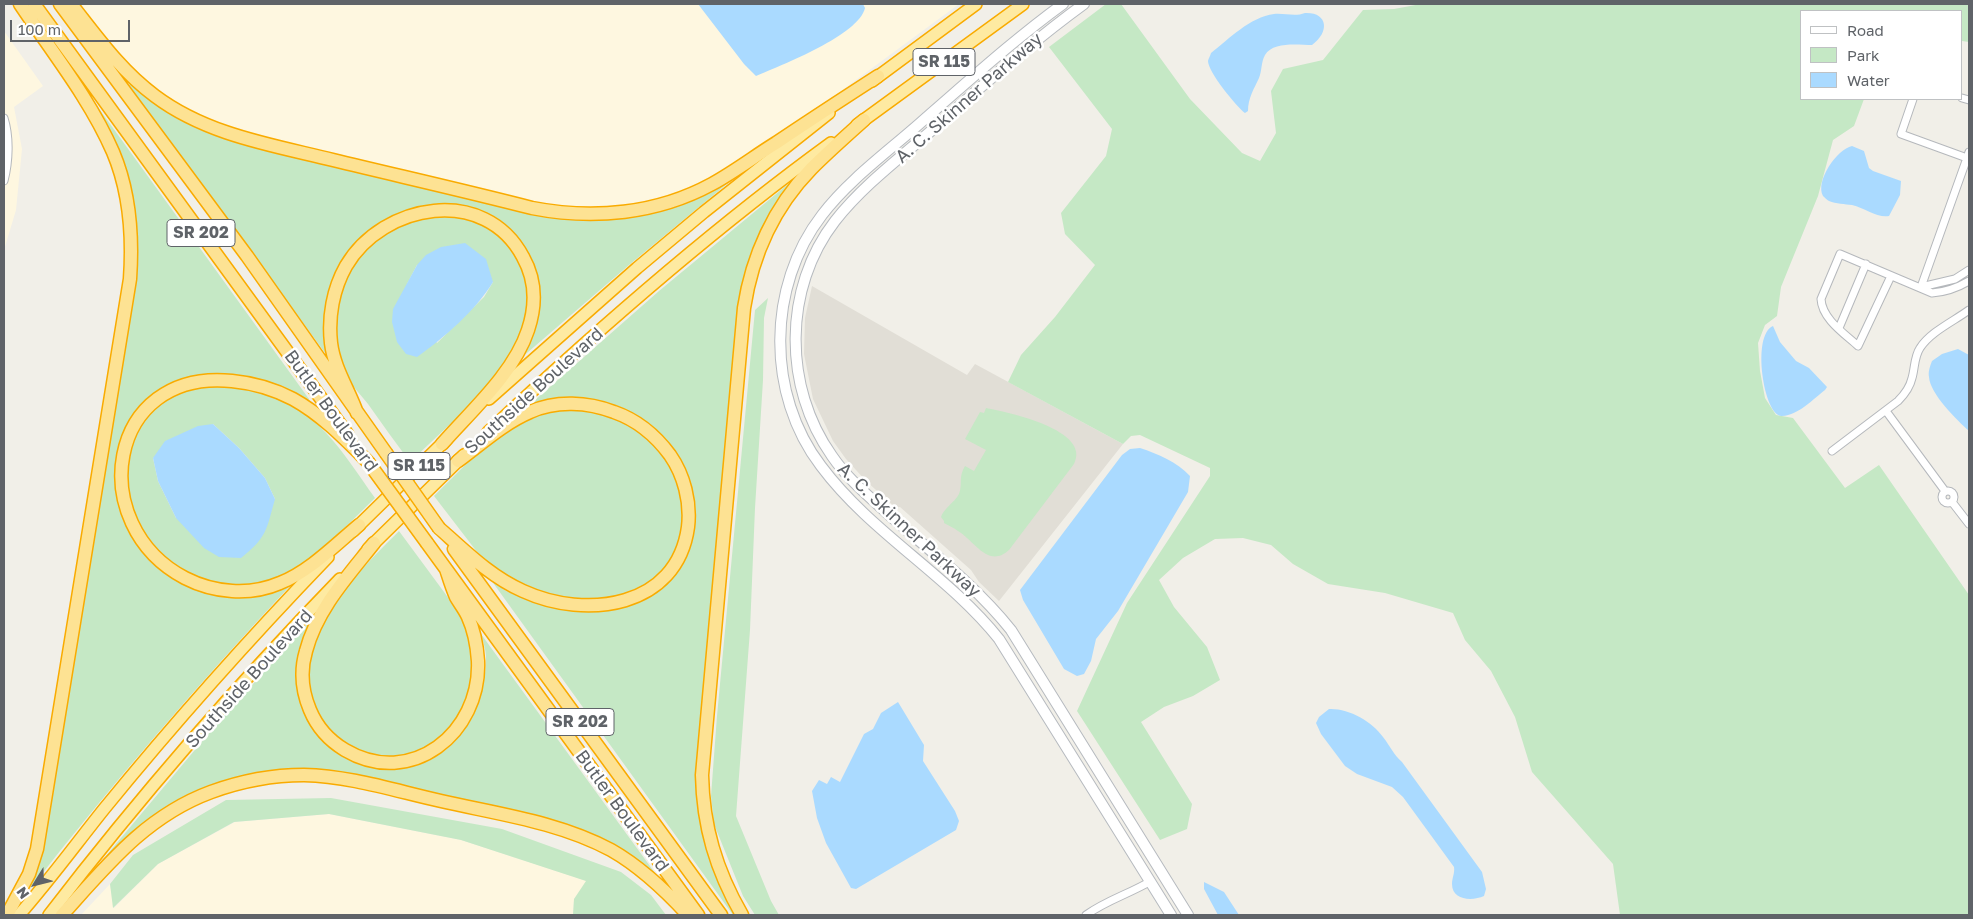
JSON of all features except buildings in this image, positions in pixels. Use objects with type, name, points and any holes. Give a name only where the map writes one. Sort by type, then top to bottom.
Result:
[{"type":"highway","points":[[7,915],[29,874],[37,849],[129,286],[132,249],[127,200],[113,153],[90,108],[20,4]]},
{"type":"highway","name":"Butler Boulevard","points":[[34,4],[698,915]]},
{"type":"highway","name":"Butler Boulevard","points":[[60,4],[247,256],[439,528],[721,915]]},
{"type":"highway","points":[[72,4],[108,52],[132,78],[169,106],[203,124],[262,142],[532,208],[562,213],[600,215],[628,212],[655,206],[691,194],[727,175],[878,76]]},
{"type":"highway","name":"Southside Boulevard","points":[[19,915],[104,808],[269,620],[359,525],[442,444],[528,363],[727,193],[878,76],[976,4]]},
{"type":"highway","name":"Southside Boulevard","points":[[49,915],[223,705],[374,543],[458,461],[566,360],[690,253],[790,174],[1023,4]]},
{"type":"highway","points":[[742,915],[730,893],[713,852],[704,814],[702,774],[744,308],[755,260],[766,233],[782,205],[810,169],[864,120]]},
{"type":"highway","points":[[357,413],[334,358],[330,332],[334,297],[346,266],[369,239],[402,219],[417,213],[434,210],[451,210],[471,214],[489,221],[503,231],[521,252],[532,277],[533,307],[524,339],[511,363],[442,444]]},
{"type":"highway","points":[[359,525],[310,565],[282,583],[250,590],[231,591],[210,588],[171,570],[154,555],[139,537],[125,505],[121,481],[122,457],[133,424],[154,400],[173,388],[184,384],[197,381],[221,380],[255,385],[291,398],[324,421],[368,462]]},
{"type":"highway","points":[[439,528],[487,570],[516,588],[553,601],[592,606],[635,598],[658,584],[676,564],[687,538],[689,511],[687,497],[684,484],[673,460],[644,428],[621,414],[606,409],[569,404],[543,407],[530,411],[503,428],[458,461]]},
{"type":"highway","points":[[374,543],[337,590],[321,615],[310,639],[303,662],[305,695],[316,721],[335,743],[358,756],[385,762],[402,761],[419,756],[435,749],[450,737],[466,716],[473,699],[477,681],[477,650],[473,628],[457,598],[446,569]]},
{"type":"highway","points":[[62,915],[117,854],[139,833],[165,815],[195,798],[225,787],[257,779],[296,775],[322,776],[355,781],[542,824],[575,834],[610,850],[641,870],[665,890],[688,915]]},
{"type":"main road","name":"A. C. Skinner Parkway","points":[[1063,4],[1020,36],[851,185],[821,216],[807,237],[793,267],[785,295],[780,339],[784,382],[792,411],[804,438],[819,464],[837,486],[968,605],[999,639],[1171,915]]},
{"type":"main road","name":"A. C. Skinner Parkway","points":[[1084,4],[1024,50],[864,190],[834,222],[809,268],[801,294],[795,338],[797,367],[803,397],[819,436],[832,456],[855,484],[982,598],[1011,630],[1188,915]]},
{"type":"main road","points":[[807,237],[820,245]]},
{"type":"street","points":[[1913,100],[1901,134],[1968,155],[1921,287]]},
{"type":"street","points":[[4,118],[8,131],[4,181]]},
{"type":"street","points":[[1891,276],[1858,346],[1824,311],[1821,299],[1840,254],[1932,293],[1942,292],[1969,282]]},
{"type":"street","points":[[1839,328],[1866,264]]},
{"type":"street","points":[[1921,287],[1955,278],[1969,270]]},
{"type":"street","points":[[1832,452],[1905,394],[1912,380],[1920,347],[1928,338],[1969,310]]},
{"type":"street","points":[[1886,411],[1946,491],[1942,494],[1943,500],[1946,503],[1952,502],[1969,524]]},
{"type":"street","points":[[1086,915],[1104,903],[1151,882]]},
{"type":"shaded area","points":[[77,4],[959,4],[841,91],[729,168],[693,188],[648,204],[569,210],[244,134],[202,120],[143,83]]},
{"type":"shaded area","points":[[4,31],[43,86],[14,107],[22,149],[16,210],[4,250]]},
{"type":"shaded area","points":[[812,286],[967,375],[975,364],[1123,444],[999,601],[979,582],[971,570],[900,507],[895,507],[866,481],[833,441],[813,399],[804,354],[805,318]]},
{"type":"shaded area","points":[[329,814],[461,840],[587,881],[574,899],[573,915],[81,915],[110,884],[114,908],[158,864],[235,822]]},
{"type":"green space","points":[[1106,4],[1121,4],[1190,99],[1242,153],[1260,161],[1276,133],[1271,91],[1283,69],[1323,60],[1363,10],[1394,9],[1421,4],[1969,4],[1969,42],[1963,41],[1963,10],[1800,10],[1800,100],[1864,100],[1854,126],[1833,140],[1818,196],[1781,287],[1777,316],[1765,325],[1758,343],[1760,371],[1765,398],[1776,415],[1793,418],[1845,488],[1879,465],[1969,595],[1969,915],[1620,915],[1613,864],[1532,772],[1515,717],[1491,671],[1465,640],[1453,613],[1385,593],[1328,584],[1293,564],[1271,545],[1243,538],[1215,539],[1183,558],[1159,580],[1174,607],[1207,647],[1220,680],[1193,696],[1164,707],[1141,722],[1192,804],[1187,829],[1160,840],[1077,711],[1127,603],[1210,476],[1210,468],[1140,435],[1131,436],[1123,444],[1008,382],[1021,355],[1055,317],[1095,265],[1065,234],[1061,213],[1106,156],[1112,129],[1049,47]]},
{"type":"green space","points":[[132,84],[180,117],[550,215],[614,216],[745,169],[520,359],[529,340],[531,264],[471,207],[450,204],[416,207],[387,219],[360,239],[343,261],[328,357],[129,85]]},
{"type":"green space","points":[[92,99],[309,400],[279,390],[181,383],[127,432],[129,524],[195,587],[290,586],[157,734],[30,889],[40,861],[43,844],[134,231],[90,101]]},
{"type":"green space","points":[[793,180],[757,247],[699,782],[738,915],[733,915],[491,580],[506,591],[528,600],[551,606],[614,607],[683,557],[683,471],[619,408],[526,408],[659,291]]},
{"type":"green space","points":[[442,215],[477,220],[503,236],[525,271],[530,301],[517,345],[483,393],[410,462],[347,377],[339,359],[335,340],[335,320],[338,300],[345,281],[355,263],[367,248],[382,235],[396,227]],"holes":[[[417,265],[493,282],[484,297],[437,343],[407,284]]]},
{"type":"green space","points":[[768,298],[764,318],[763,380],[750,630],[736,816],[771,901],[779,915],[755,915],[743,896],[714,824],[711,796],[755,310]]},
{"type":"green space","points":[[213,385],[242,387],[259,390],[280,398],[298,408],[326,433],[351,463],[375,498],[311,561],[269,583],[228,588],[180,572],[145,539],[127,493],[128,448],[150,409],[179,391]],"holes":[[[213,424],[239,448],[265,478],[275,499],[176,518],[158,481],[153,458]]]},
{"type":"green space","points":[[578,407],[632,422],[665,455],[677,476],[686,515],[678,553],[653,583],[615,600],[559,599],[523,586],[484,561],[434,496],[471,459],[511,428],[547,411]]},
{"type":"green space","points":[[986,408],[1028,419],[1060,432],[1071,441],[1076,452],[1074,464],[1009,550],[995,556],[988,555],[982,551],[964,535],[944,523],[941,517],[959,494],[965,466],[974,471],[986,450],[965,439],[980,412],[984,413]]},
{"type":"green space","points":[[399,531],[461,615],[470,643],[472,672],[466,701],[456,720],[443,735],[427,746],[410,754],[391,757],[372,755],[354,749],[336,737],[326,727],[318,716],[313,703],[309,666],[314,636],[334,602]]},
{"type":"green space","points":[[311,620],[305,707],[359,761],[375,768],[386,769],[404,768],[423,763],[439,755],[465,729],[481,694],[485,676],[486,654],[481,634],[655,873],[626,853],[352,778],[231,782],[131,837],[105,857],[215,726]]},
{"type":"green space","points":[[331,798],[502,829],[621,872],[651,895],[666,915],[573,915],[574,899],[586,881],[461,840],[329,814],[234,822],[158,864],[113,908],[110,884],[133,855],[226,800]]},
{"type":"water","points":[[698,4],[863,4],[865,8],[860,18],[835,38],[800,57],[756,76],[744,64]]},
{"type":"water","points":[[1274,14],[1297,15],[1313,14],[1322,19],[1324,29],[1322,34],[1312,45],[1280,46],[1265,55],[1260,75],[1250,98],[1248,111],[1245,113],[1229,96],[1209,66],[1208,61],[1211,53],[1240,29],[1257,19]]},
{"type":"water","points":[[1852,146],[1864,151],[1869,168],[1873,171],[1901,181],[1900,195],[1889,216],[1880,216],[1857,206],[1828,201],[1823,196],[1821,190],[1822,182],[1829,167],[1840,153]]},
{"type":"water","points":[[465,243],[486,259],[493,282],[486,293],[459,323],[438,341],[417,357],[406,354],[397,342],[392,322],[393,309],[417,265],[426,255],[441,247]]},
{"type":"water","points":[[1773,326],[1780,342],[1796,361],[1809,368],[1827,387],[1800,410],[1782,416],[1776,413],[1770,404],[1762,375],[1761,359],[1763,344],[1766,332]]},
{"type":"water","points":[[1958,349],[1969,355],[1969,431],[1951,414],[1939,399],[1929,377],[1932,361],[1942,354]]},
{"type":"water","points":[[213,424],[239,448],[265,478],[275,499],[270,519],[261,539],[241,558],[219,557],[204,548],[176,518],[158,481],[153,458],[165,441],[198,426]]},
{"type":"water","points":[[1140,448],[1167,459],[1185,471],[1190,476],[1188,492],[1118,611],[1096,639],[1091,661],[1084,674],[1077,676],[1064,669],[1023,600],[1020,590],[1122,455],[1130,449]]},
{"type":"water","points":[[898,702],[924,745],[923,761],[955,811],[959,821],[956,830],[856,889],[851,888],[826,843],[817,818],[812,791],[819,780],[827,784],[831,777],[840,782],[864,734],[873,729],[881,713]]},
{"type":"water","points":[[1329,709],[1352,713],[1378,731],[1482,872],[1486,889],[1484,896],[1469,899],[1455,894],[1452,884],[1454,867],[1403,797],[1392,787],[1357,774],[1345,766],[1321,734],[1316,723],[1319,717]]},
{"type":"water","points":[[1204,882],[1224,892],[1239,915],[1218,915],[1204,889]]}]
